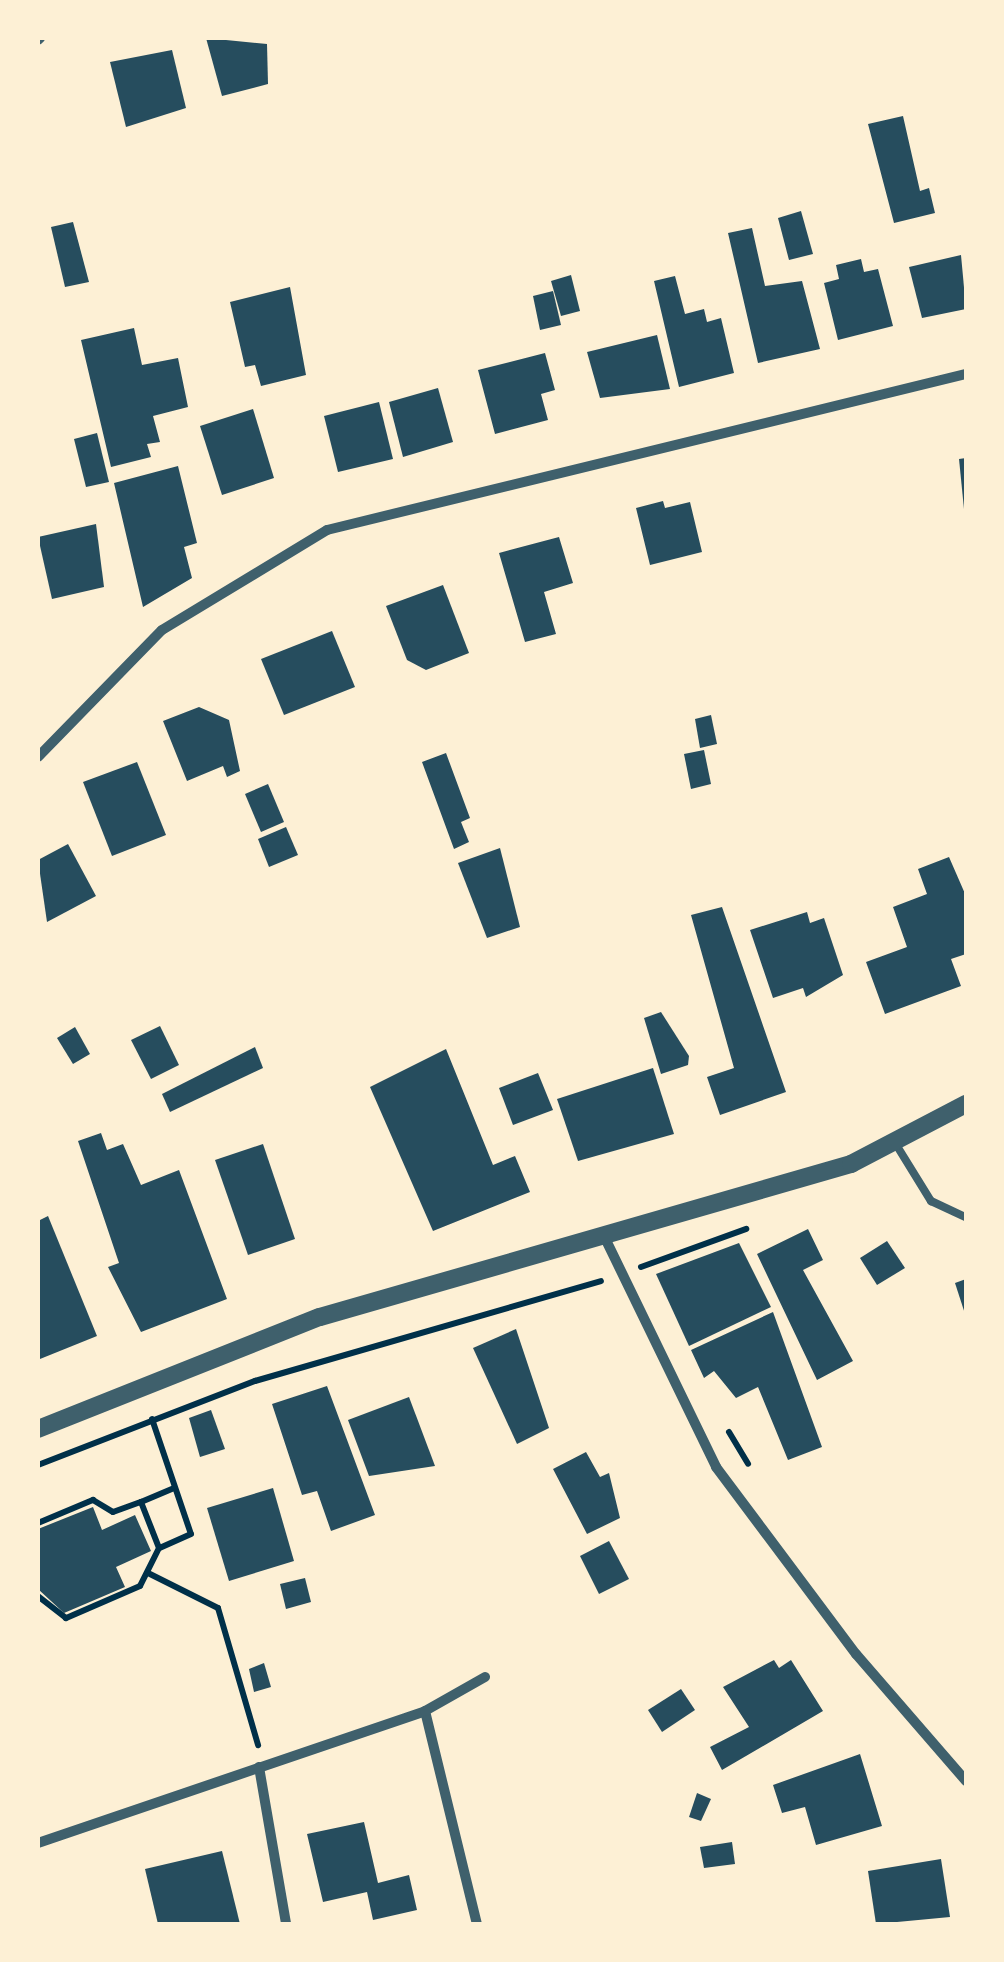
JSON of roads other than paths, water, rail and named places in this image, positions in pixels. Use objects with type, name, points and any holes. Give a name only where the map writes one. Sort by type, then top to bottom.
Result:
[{"type":"street","points":[[38,757],[162,630],[327,530],[966,374]]},
{"type":"street","points":[[38,1429],[320,1317],[604,1236],[897,1146],[966,1104]]},
{"type":"street","points":[[604,1236],[716,1467],[856,1654],[966,1782]]},
{"type":"street","points":[[38,1843],[425,1711],[485,1677]]},
{"type":"street","points":[[425,1711],[476,1924]]},
{"type":"street","points":[[262,1766],[286,1924]]},
{"type":"lane","points":[[897,1146],[931,1201],[966,1217]]}]
